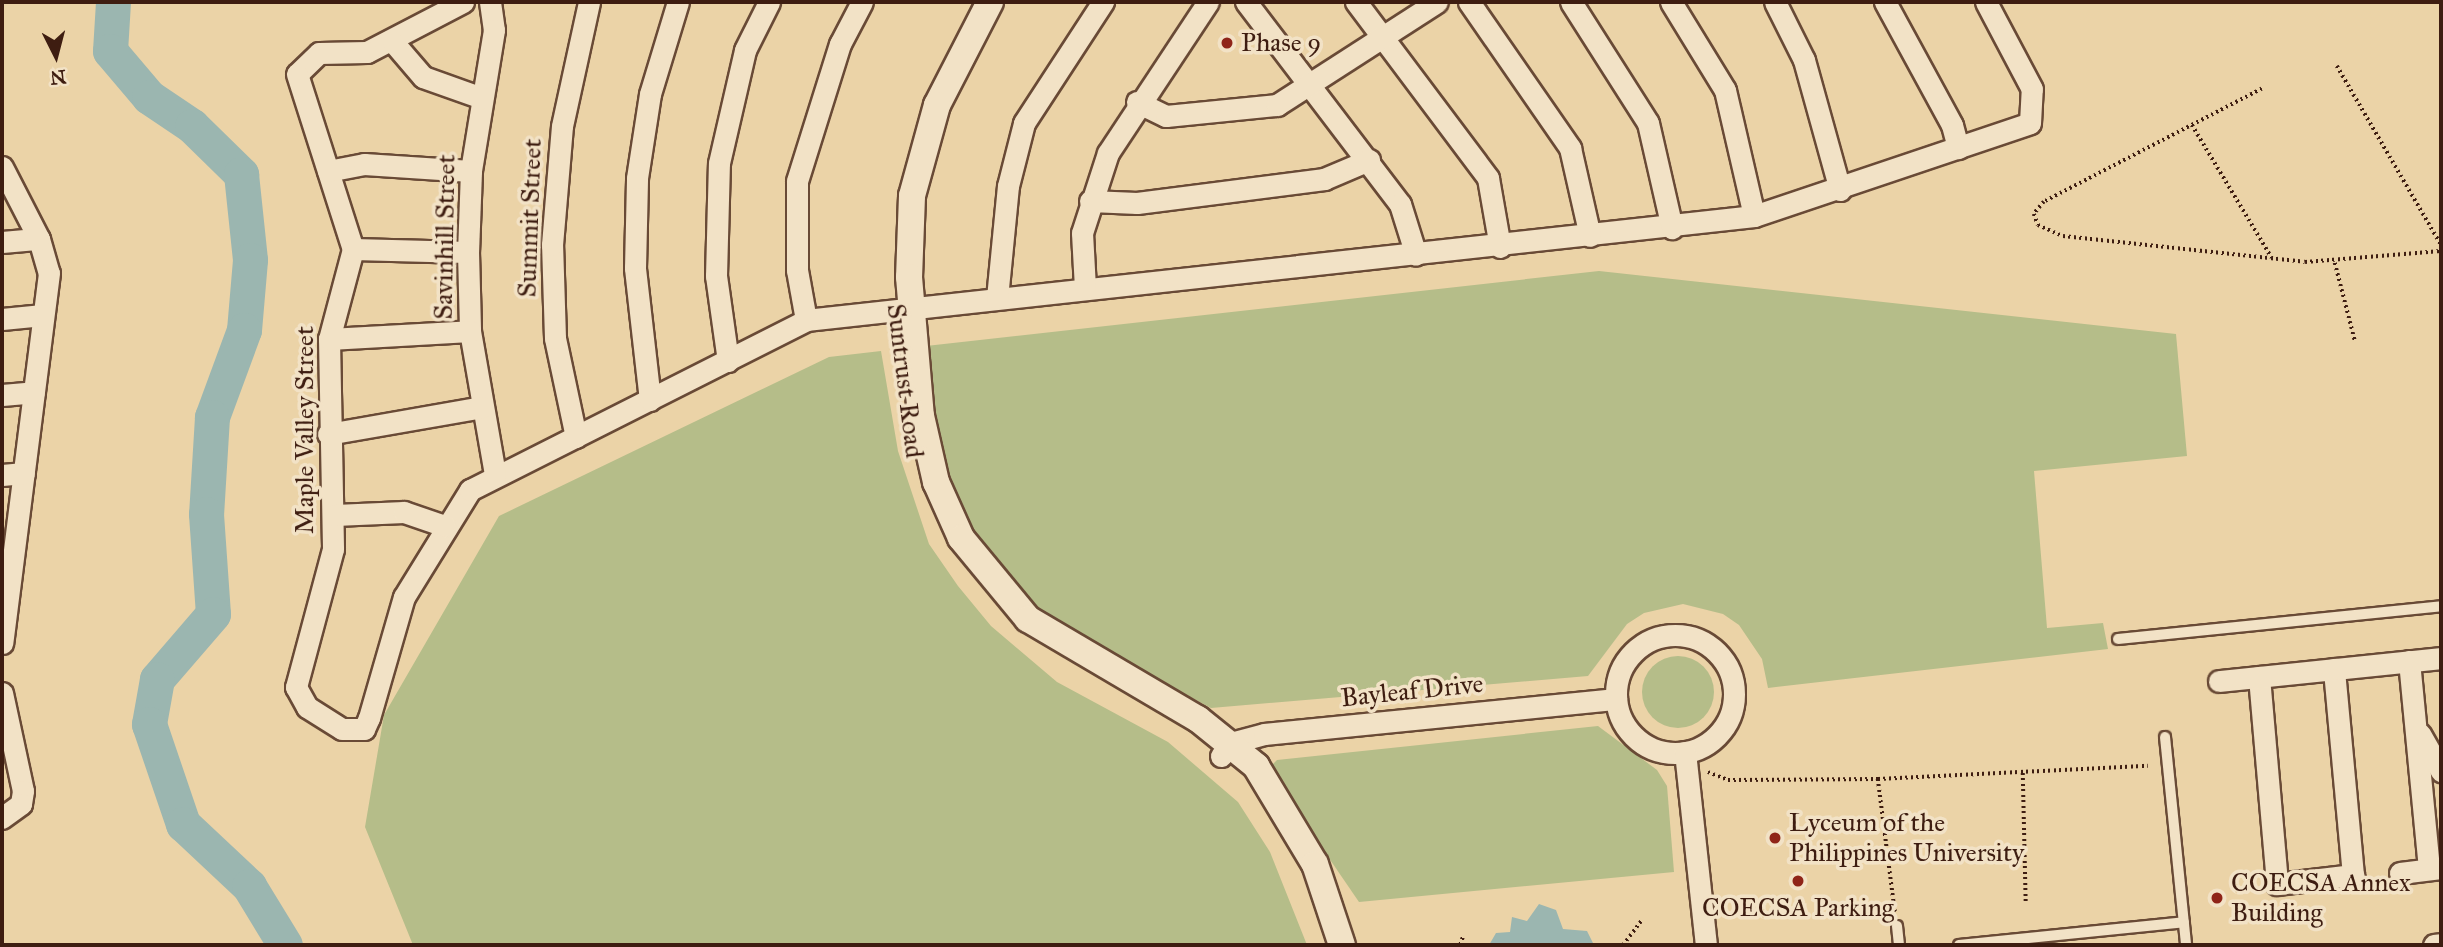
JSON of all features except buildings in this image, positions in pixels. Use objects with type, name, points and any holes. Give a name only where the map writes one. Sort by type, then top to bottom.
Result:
[{"type":"street","points":[[463,2],[394,42],[355,55],[319,53],[297,74],[353,249],[468,252]]},
{"type":"street","name":"Savinhill Street","points":[[490,2],[494,30],[471,171],[468,252],[471,331],[495,474]]},
{"type":"street","name":"Summit Street","points":[[576,437],[555,338],[552,245],[562,126],[589,2]]},
{"type":"street","points":[[650,400],[635,268],[637,178],[649,94],[678,2]]},
{"type":"street","points":[[728,362],[716,276],[719,163],[745,50],[769,2]]},
{"type":"street","points":[[806,320],[797,270],[797,181],[840,44],[862,2]]},
{"type":"street","name":"Suntrust Road","points":[[970,2],[937,63],[901,166],[904,308],[930,461],[945,505],[981,567],[1048,634],[1226,749]]},
{"type":"street","name":"Suntrust Road","points":[[904,308],[916,167],[951,72],[990,2]]},
{"type":"street","points":[[997,298],[1008,186],[1024,123],[1103,2]]},
{"type":"street","points":[[1085,288],[1082,233],[1090,201],[1137,102],[1208,2]]},
{"type":"street","points":[[1246,2],[1401,204],[1416,255]]},
{"type":"street","points":[[1356,2],[1488,178],[1500,247]]},
{"type":"street","points":[[1137,102],[1166,116],[1277,105],[1312,88],[1383,36],[1437,2]]},
{"type":"street","points":[[1469,2],[1570,149],[1590,236]]},
{"type":"street","points":[[1570,2],[1648,123],[1672,228]]},
{"type":"street","points":[[1671,2],[1725,90],[1754,216]]},
{"type":"street","points":[[1775,2],[1804,60],[1840,190]]},
{"type":"street","points":[[1885,2],[1952,125],[1958,148]]},
{"type":"street","points":[[335,515],[404,512],[445,526],[470,490],[495,474],[728,362],[806,320],[1085,288],[1672,228],[1754,216],[1840,190],[2021,128],[2034,115],[2032,89],[1986,2]]},
{"type":"street","points":[[394,42],[423,77],[482,98]]},
{"type":"street","points":[[1090,201],[1137,203],[1324,179],[1369,160]]},
{"type":"street","points":[[328,171],[364,164],[471,171]]},
{"type":"street","points":[[2,167],[39,239],[49,273],[2,643]]},
{"type":"street","points":[[2,242],[39,239]]},
{"type":"street","name":"Maple Valley Street","points":[[353,249],[329,339],[328,434],[335,515],[330,567],[296,687],[325,720],[342,729],[364,729],[396,617],[445,526]]},
{"type":"street","points":[[2,319],[43,315]]},
{"type":"street","points":[[329,339],[471,331]]},
{"type":"street","points":[[2,395],[34,392]]},
{"type":"street","points":[[328,434],[482,407]]},
{"type":"street","points":[[2,475],[24,473]]},
{"type":"street","points":[[1678,635],[1711,647],[1728,668],[1734,703],[1717,735],[1685,752],[1665,752],[1639,740],[1616,699],[1620,672],[1643,644],[1678,635]]},
{"type":"street","points":[[2220,681],[2441,658]]},
{"type":"street","points":[[2400,873],[2435,869],[2409,662]]},
{"type":"street","points":[[2259,677],[2277,884],[2353,876],[2334,669]]},
{"type":"street","points":[[2,693],[23,791],[21,804],[2,818]]},
{"type":"street","name":"Bayleaf Drive","points":[[1226,749],[1616,699]]},
{"type":"street","points":[[2415,726],[2441,771]]},
{"type":"street","points":[[1226,749],[1275,819],[1301,869],[1326,945]]},
{"type":"street","points":[[1226,749],[1263,777],[1300,835],[1342,945]]},
{"type":"street","points":[[1685,752],[1706,945]]},
{"type":"street","points":[[2434,945],[2441,944]]},
{"type":"lane","points":[[2118,639],[2441,606]]},
{"type":"lane","points":[[2165,737],[2186,945]]},
{"type":"lane","points":[[1959,945],[2183,922]]},
{"type":"lane","points":[[1897,926],[1899,945]]},
{"type":"path","points":[[2337,66],[2441,245]]},
{"type":"path","points":[[2262,89],[2044,202],[2034,214],[2038,225],[2063,236],[2272,258],[2335,262],[2441,251]]},
{"type":"path","points":[[2192,125],[2272,258]]},
{"type":"path","points":[[2335,262],[2355,341]]},
{"type":"path","points":[[1685,752],[1712,776],[1728,780],[1878,779],[2148,765]]},
{"type":"path","points":[[2023,773],[2026,905]]},
{"type":"path","points":[[1878,779],[1897,926]]},
{"type":"path","points":[[1623,945],[1642,920]]},
{"type":"path","points":[[1460,945],[1463,936]]},
{"type":"green space","points":[[1599,271],[2176,334],[2187,456],[2034,471],[2047,628],[2103,623],[2108,649],[1768,688],[1762,659],[1739,625],[1723,614],[1683,604],[1644,613],[1627,624],[1588,676],[1211,708],[1054,625],[1019,595],[965,522],[941,456],[926,346]]},
{"type":"green space","points":[[881,351],[898,451],[929,544],[958,586],[991,626],[1057,682],[1168,742],[1238,802],[1270,852],[1307,945],[413,945],[365,827],[384,715],[499,516],[829,357]]},
{"type":"green space","points":[[1678,656],[1692,659],[1704,666],[1711,678],[1714,692],[1711,706],[1704,718],[1692,725],[1678,728],[1664,725],[1652,718],[1645,706],[1642,692],[1645,678],[1652,666],[1664,659]]},
{"type":"green space","points":[[1598,726],[1657,770],[1667,786],[1674,872],[1359,902],[1268,769],[1277,760]]},
{"type":"water","points":[[1539,904],[1556,910],[1563,929],[1587,931],[1594,945],[1489,945],[1496,933],[1510,932],[1512,917],[1527,921]]},
{"type":"waterway","points":[[113,2],[110,51],[149,97],[192,126],[241,174],[250,260],[244,330],[212,417],[206,514],[213,614],[157,679],[149,724],[183,824],[249,886],[285,945]]},
{"type":"place","name":"Phase 9","points":[[1227,43]]},
{"type":"place","name":"Lyceum of the Philippines University","points":[[1775,838]]},
{"type":"place","name":"COECSA Parking","points":[[1798,881]]},
{"type":"place","name":"COECSA Annex Building","points":[[2217,898]]}]
